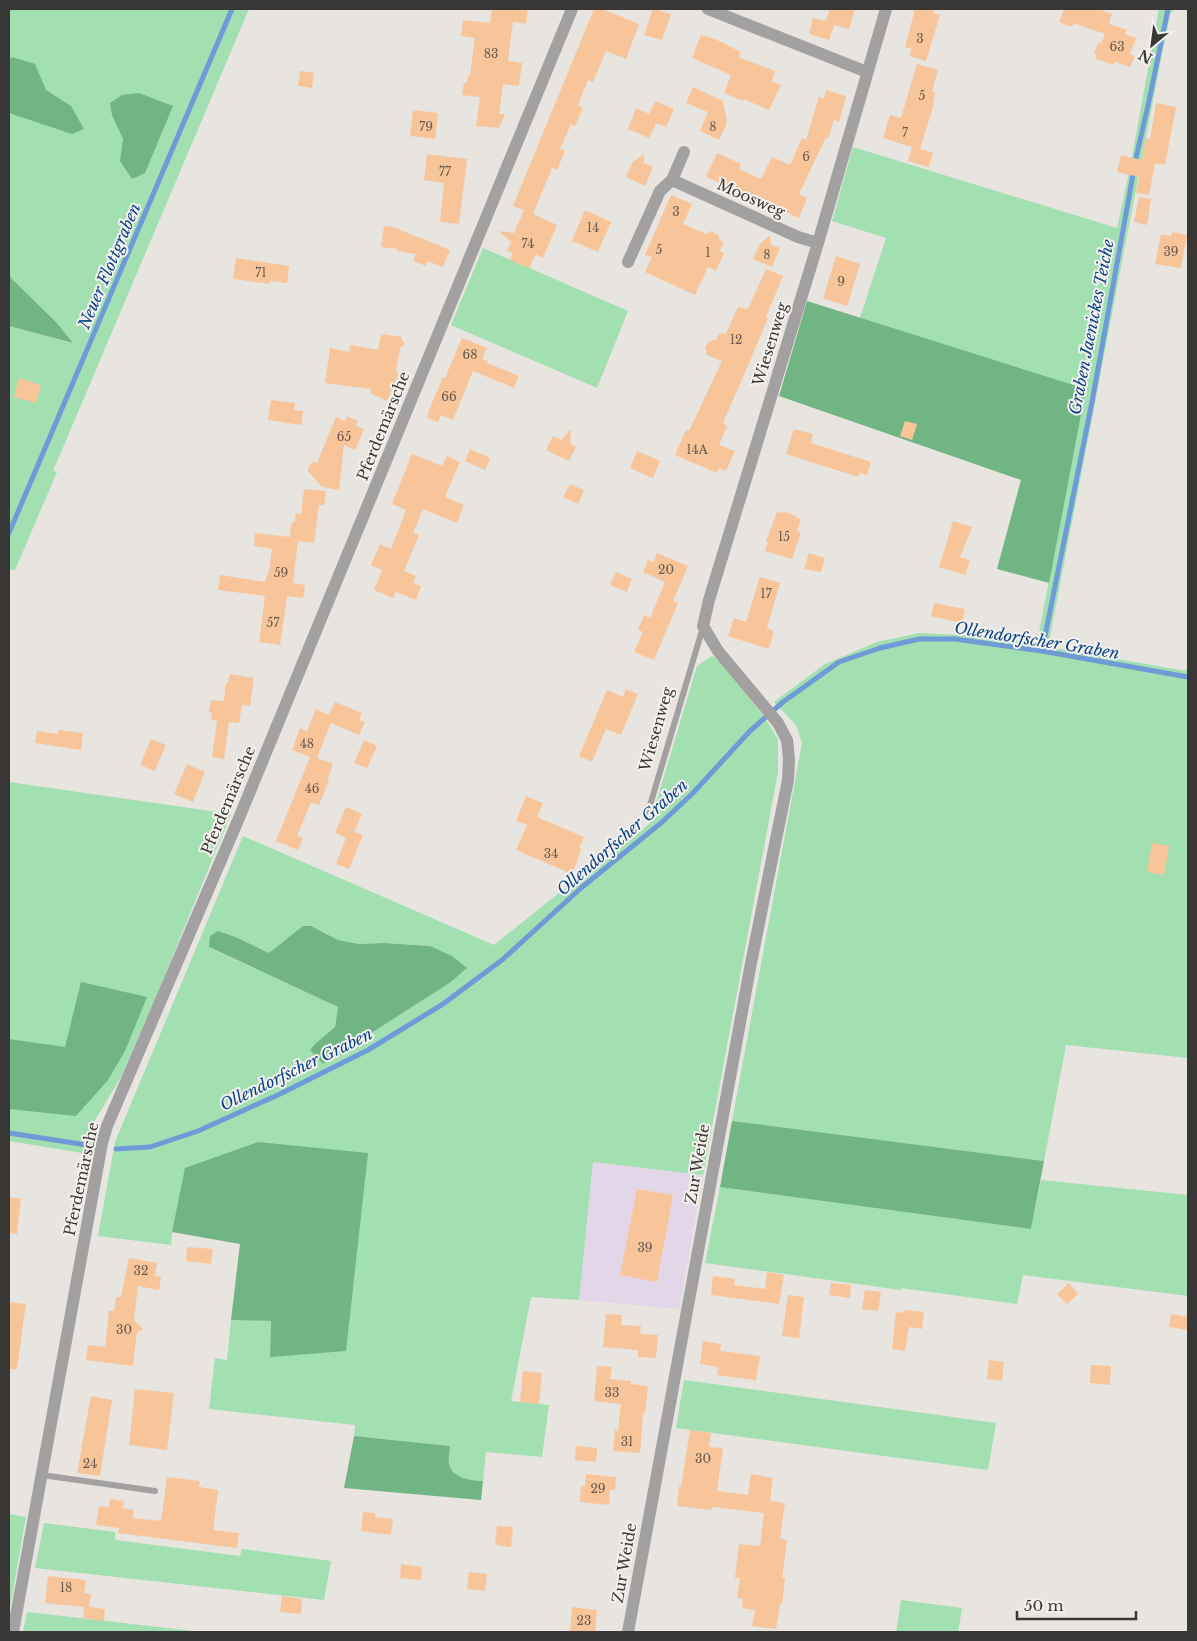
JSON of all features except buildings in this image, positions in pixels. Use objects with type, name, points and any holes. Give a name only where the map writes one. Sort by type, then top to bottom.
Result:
[{"type":"street","name":"Pferdemärsche","points":[[13,1632],[102,1143],[107,1126],[239,818],[572,9]]},
{"type":"street","points":[[708,9],[868,72]]},
{"type":"street","name":"Wiesenweg","points":[[703,626],[886,9]]},
{"type":"street","points":[[628,262],[660,190],[672,180],[684,152]]},
{"type":"street","name":"Moosweg","points":[[672,180],[798,237],[818,243]]},
{"type":"street","name":"Zur Weide","points":[[628,1632],[751,963],[788,780],[786,740],[778,723],[718,651],[703,626]]},
{"type":"lane","name":"Wiesenweg","points":[[648,812],[703,626]]},
{"type":"lane","points":[[42,1476],[155,1491]]},
{"type":"shaded area","points":[[593,1162],[703,1175],[679,1309],[579,1300]]},
{"type":"green space","points":[[9,9],[249,9],[53,471],[57,472],[15,570],[11,569],[9,573],[9,326],[72,343],[56,322],[11,278],[9,272]]},
{"type":"green space","points":[[1159,9],[1174,9],[1173,12],[1171,11],[1162,54],[1048,647],[1186,671],[1188,661],[1188,1058],[1066,1045],[1044,1161],[732,1121],[802,743],[796,725],[774,702],[825,664],[877,642],[919,633],[979,636],[1037,643],[1086,390],[860,318],[886,238],[832,221],[853,147],[1117,228]]},
{"type":"green space","points":[[12,57],[35,64],[46,90],[71,106],[84,129],[72,134],[9,113],[9,60]]},
{"type":"green space","points":[[139,93],[173,106],[145,173],[132,179],[120,161],[123,139],[112,115],[110,103],[122,95]]},
{"type":"green space","points":[[483,248],[628,311],[597,388],[451,325]]},
{"type":"green space","points":[[9,272],[11,278],[56,322],[73,343],[9,326]]},
{"type":"green space","points":[[807,301],[1086,389],[1049,583],[997,569],[1021,480],[779,396]]},
{"type":"green space","points":[[712,656],[718,659],[762,714],[778,739],[778,772],[703,1175],[593,1162],[579,1300],[531,1297],[511,1401],[549,1405],[542,1457],[486,1452],[483,1481],[473,1480],[462,1478],[453,1472],[449,1461],[450,1446],[354,1436],[355,1425],[209,1409],[215,1358],[227,1360],[231,1320],[271,1321],[270,1357],[367,1153],[172,1232],[171,1245],[98,1236],[115,1142],[243,836],[494,945],[650,823],[697,666]],"holes":[[[311,926],[338,940],[359,944],[384,943],[430,946],[467,968],[451,982],[323,1064],[316,1043],[335,1027],[338,1007],[210,948],[238,938],[269,953]]]},
{"type":"green space","points":[[9,782],[231,814],[121,1077],[91,1127],[96,1137],[94,1155],[9,1141]]},
{"type":"green space","points":[[303,926],[311,926],[338,940],[359,944],[384,943],[430,946],[452,956],[467,968],[451,982],[323,1064],[310,1050],[335,1027],[338,1007],[209,947],[210,936],[218,931],[269,953]]},
{"type":"green space","points":[[81,982],[147,997],[125,1051],[108,1080],[76,1116],[9,1109],[9,1039],[65,1047]]},
{"type":"green space","points":[[732,1121],[1044,1161],[1031,1229],[720,1187]]},
{"type":"green space","points":[[258,1142],[368,1153],[346,1351],[270,1357],[271,1321],[231,1320],[240,1244],[172,1232],[185,1168]]},
{"type":"green space","points":[[1041,1180],[1188,1195],[1188,1296],[1023,1275],[1017,1304],[705,1263],[720,1187],[1031,1229]]},
{"type":"green space","points":[[684,1380],[996,1423],[988,1470],[676,1428]]},
{"type":"green space","points":[[354,1436],[450,1446],[449,1463],[453,1472],[462,1478],[483,1481],[481,1500],[344,1488]]},
{"type":"green space","points":[[9,1514],[26,1517],[9,1614]]},
{"type":"green space","points":[[44,1523],[115,1532],[115,1540],[240,1556],[242,1549],[331,1561],[324,1600],[35,1568]]},
{"type":"green space","points":[[901,1600],[962,1608],[958,1632],[896,1632]]},
{"type":"green space","points":[[27,1612],[203,1632],[23,1632]]},
{"type":"waterway","name":"Neuer Flottgraben","points":[[9,533],[232,9]]},
{"type":"waterway","name":"Graben Jaenickes Teiche","points":[[1042,651],[1092,402],[1136,158],[1168,9]]},
{"type":"waterway","name":"Ollendorfscher Graben","points":[[116,1149],[150,1147],[198,1131],[280,1094],[368,1050],[443,1004],[502,960],[581,888],[661,823],[692,794],[750,731],[783,702],[839,662],[880,648],[919,639],[955,639],[1042,651],[1188,677]]},
{"type":"waterway","name":"Ollendorfscher Graben","points":[[9,1133],[87,1145]]}]
